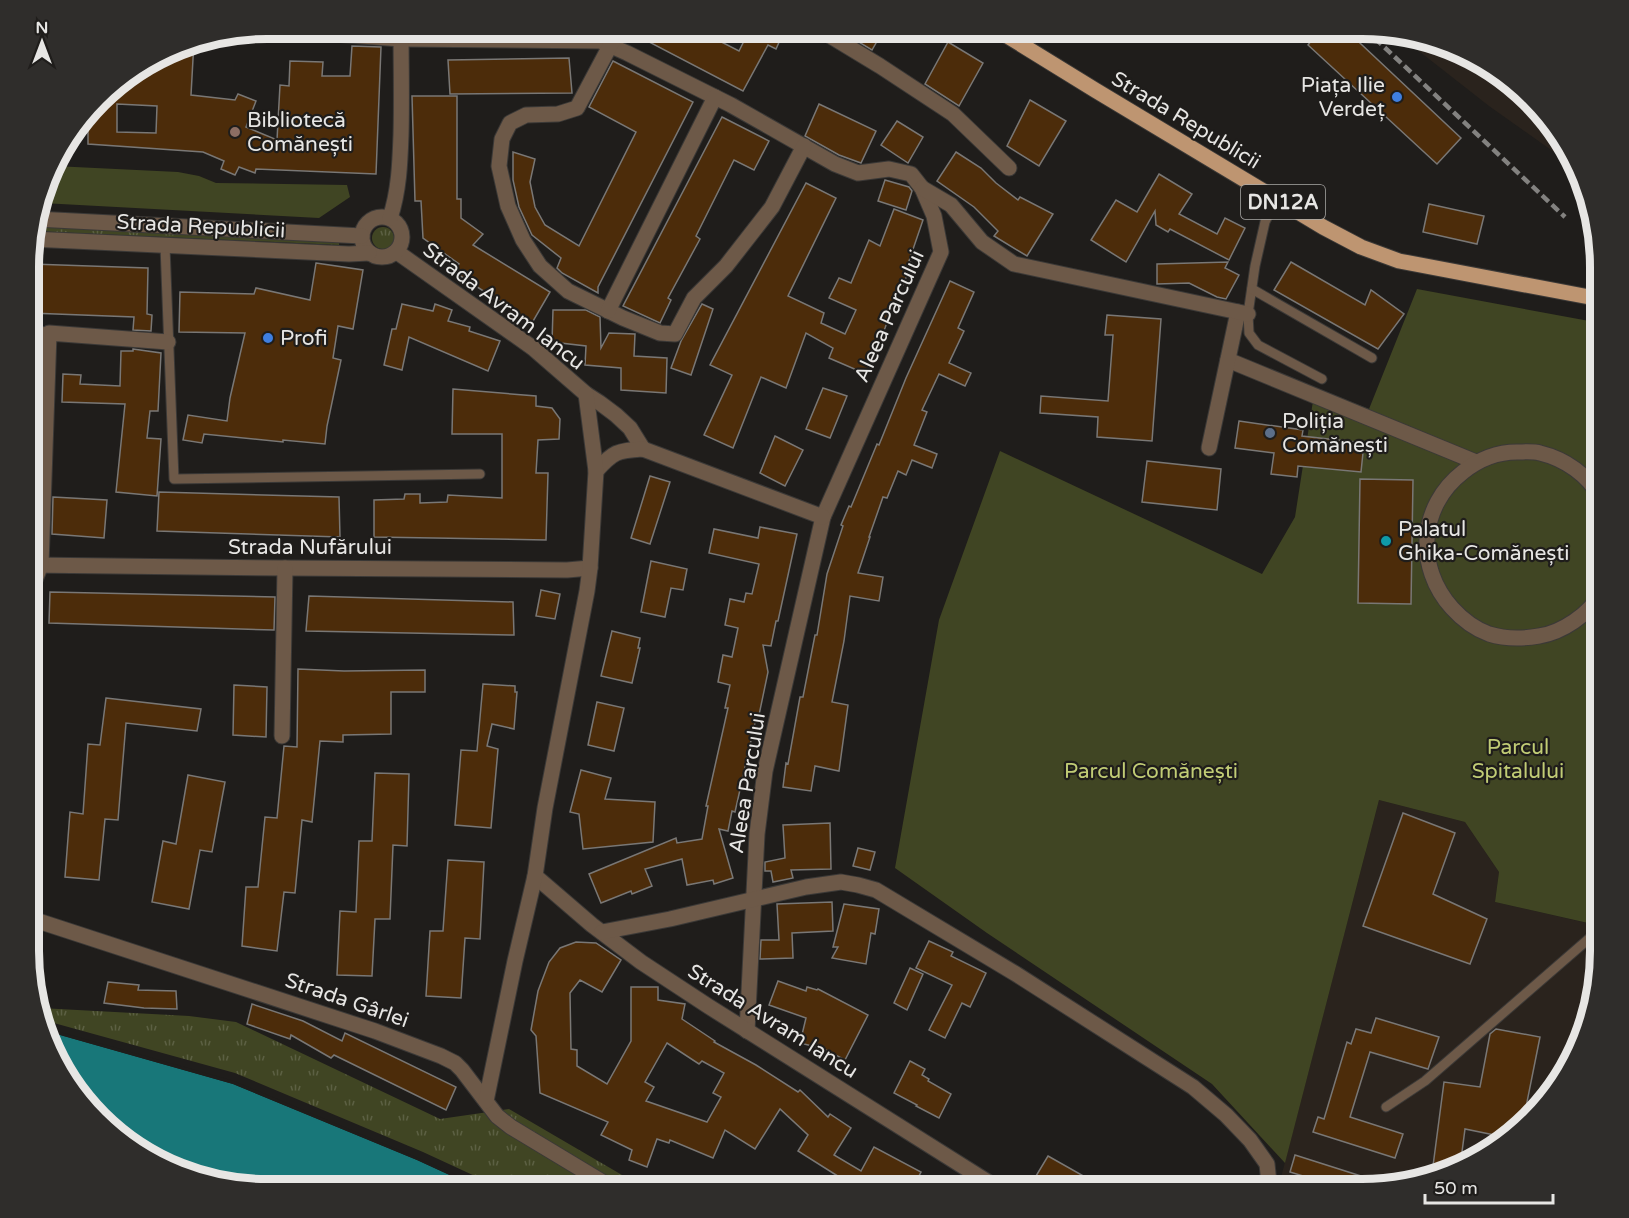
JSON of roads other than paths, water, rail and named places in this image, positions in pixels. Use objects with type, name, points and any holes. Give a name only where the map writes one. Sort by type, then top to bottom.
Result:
[{"type":"main road","name":"Strada Republicii","points":[[1012,39],[1343,238],[1380,255],[1420,266],[1590,297]]},
{"type":"street","points":[[390,218],[397,193],[399,168],[401,39]]},
{"type":"street","points":[[525,39],[600,42],[609,45],[716,97],[835,164],[858,173],[889,169],[911,174],[922,188],[951,205],[982,242],[1014,264],[1243,313],[1228,360],[1209,448]]},
{"type":"street","points":[[613,39],[578,108],[558,114],[526,115],[510,123],[502,139],[499,166],[508,206],[522,240],[540,266],[568,291],[660,333],[675,334],[694,298],[726,266],[772,207],[804,146]]},
{"type":"street","points":[[835,39],[954,114],[1009,168]]},
{"type":"street","points":[[608,311],[716,97]]},
{"type":"street","name":"Aleea Parcului","points":[[747,1031],[757,834],[765,771],[823,517],[941,252],[934,216],[922,188]]},
{"type":"street","points":[[383,217],[390,218],[396,221],[403,233],[401,246],[392,256],[380,258],[374,256],[369,253],[362,242],[363,230],[370,221],[383,217]]},
{"type":"street","name":"Strada Republicii","points":[[44,219],[362,236]]},
{"type":"street","name":"Strada Republicii","points":[[41,240],[349,254],[369,253]]},
{"type":"street","name":"Strada Avram Iancu","points":[[397,252],[532,348],[586,394],[616,415],[630,428],[643,449]]},
{"type":"street","points":[[39,499],[49,333],[168,342]]},
{"type":"street","points":[[1228,360],[1476,462]]},
{"type":"street","name":"Strada Avram Iancu","points":[[486,1101],[535,876],[545,808],[588,591],[596,471],[586,394]]},
{"type":"street","points":[[596,471],[609,457],[620,450],[643,449],[823,517]]},
{"type":"street","points":[[1590,482],[1569,464],[1539,452],[1506,452],[1476,462],[1450,482],[1444,491],[1433,509],[1426,538],[1429,569],[1441,596],[1462,619],[1488,634],[1518,639],[1548,635],[1575,621],[1590,607]]},
{"type":"street","name":"Strada Nufărului","points":[[39,565],[567,570],[590,568]]},
{"type":"street","points":[[282,736],[285,568]]},
{"type":"street","name":"Strada Avram Iancu","points":[[535,876],[641,962],[983,1179]]},
{"type":"street","points":[[602,932],[670,920],[806,887],[841,882],[876,890],[1016,974],[1193,1087],[1226,1115],[1250,1140],[1267,1164],[1269,1179]]},
{"type":"street","name":"Strada Gârlei","points":[[39,921],[375,1031],[432,1052],[455,1063],[497,1116],[510,1127],[597,1179]]},
{"type":"lane","points":[[1276,198],[1265,222],[1252,289],[1243,313],[1249,333],[1258,345],[1322,379]]},
{"type":"lane","points":[[165,246],[174,479],[480,474]]},
{"type":"lane","points":[[1252,289],[1372,358]]},
{"type":"lane","points":[[39,331],[49,333]]},
{"type":"lane","points":[[1386,1107],[1425,1081],[1590,938]]},
{"type":"water","points":[[54,1033],[233,1084],[458,1179],[252,1179],[223,1175],[194,1167],[140,1141],[106,1112],[77,1078]]},
{"type":"railway","points":[[1376,39],[1565,217]]},
{"type":"place","name":"Piața Ilie Verdeț","points":[[1397,97]]},
{"type":"place","name":"Bibliotecă Comănești","points":[[235,132]]},
{"type":"place","name":"Profi","points":[[268,338]]},
{"type":"place","name":"Poliția Comănești","points":[[1270,433]]},
{"type":"place","name":"Palatul Ghika-Comănești","points":[[1386,541]]},
{"type":"park label","name":"Parcul Spitalului","points":[[1518,759]]},
{"type":"park label","name":"Parcul Comănești","points":[[1151,771]]}]
